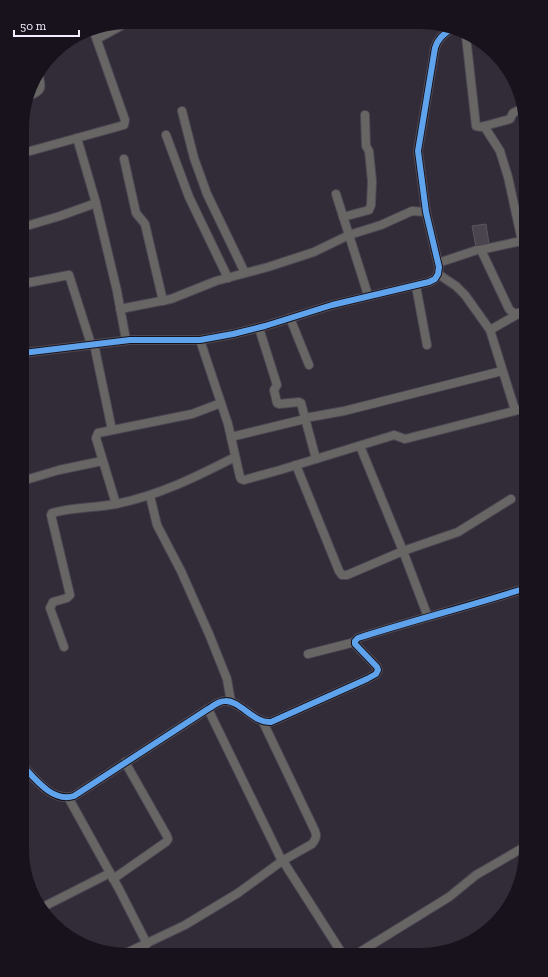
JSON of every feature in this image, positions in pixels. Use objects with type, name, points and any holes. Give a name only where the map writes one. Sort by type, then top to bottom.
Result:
[{"type":"street","points":[[97,40],[114,30]]},
{"type":"street","points":[[29,352],[126,340],[200,340],[259,328],[332,305],[368,295],[416,286],[435,279],[438,274],[438,263],[426,212],[419,160],[418,140],[436,43],[442,36],[447,33]]},
{"type":"street","points":[[29,151],[122,127],[126,122],[95,34]]},
{"type":"street","points":[[467,41],[476,124],[478,127],[510,119],[514,112],[517,110]]},
{"type":"street","points":[[35,93],[41,87],[41,81]]},
{"type":"street","points":[[182,111],[194,158],[207,194],[245,273]]},
{"type":"street","points":[[343,217],[369,210],[371,205],[372,181],[369,151],[366,146],[365,115]]},
{"type":"street","points":[[484,126],[499,148],[519,220]]},
{"type":"street","points":[[166,135],[189,197],[228,278]]},
{"type":"street","points":[[77,138],[96,203],[126,340]]},
{"type":"street","points":[[124,159],[136,213],[144,224],[163,301]]},
{"type":"street","points":[[336,194],[368,295]]},
{"type":"street","points":[[29,226],[96,203]]},
{"type":"street","points":[[120,309],[171,299],[216,281],[314,252],[349,235],[380,225],[412,210],[426,212]]},
{"type":"street","points":[[438,263],[477,250],[519,241]]},
{"type":"street","points":[[480,250],[509,309],[512,313],[518,314]]},
{"type":"street","points":[[29,282],[69,274],[93,344],[112,430]]},
{"type":"street","points":[[438,274],[456,286],[465,295],[490,330],[494,338],[502,371],[515,410]]},
{"type":"street","points":[[416,286],[427,345]]},
{"type":"street","points":[[490,330],[518,314]]},
{"type":"street","points":[[290,318],[309,365]]},
{"type":"street","points":[[259,328],[277,385],[274,390],[278,404],[300,402],[316,459]]},
{"type":"street","points":[[200,340],[231,437],[240,477],[244,480],[296,466],[391,436],[405,439],[519,409]]},
{"type":"street","points":[[231,437],[344,411],[418,391],[502,371]]},
{"type":"street","points":[[116,504],[102,461],[96,436],[100,432],[192,414],[221,403]]},
{"type":"street","points":[[360,446],[428,617]]},
{"type":"street","points":[[64,647],[50,606],[53,602],[68,598],[70,595],[51,515],[53,512],[116,504],[150,496],[190,480],[235,457]]},
{"type":"street","points":[[29,479],[59,470],[102,461]]},
{"type":"street","points":[[296,466],[339,571],[342,575],[347,575],[403,552],[458,532],[511,499]]},
{"type":"street","points":[[150,496],[157,525],[181,571],[227,679],[231,702]]},
{"type":"street","points":[[308,654],[355,642],[358,638],[519,590]]},
{"type":"street","points":[[262,722],[276,720],[376,674],[378,670],[377,667],[355,642]]},
{"type":"street","points":[[29,773],[47,790],[63,797],[74,796],[208,709],[223,701],[231,702],[262,722],[315,831],[316,840],[312,844],[282,861],[238,894],[185,925],[138,948]]},
{"type":"street","points":[[208,709],[282,861],[338,948]]},
{"type":"street","points":[[47,905],[111,876],[166,842],[168,839],[125,762]]},
{"type":"street","points":[[68,797],[147,944]]},
{"type":"street","points":[[367,948],[450,898],[476,875],[519,850]]},
{"type":"building","points":[[486,224],[489,244],[476,247],[472,226]]},
{"type":"cycle path","points":[[29,352],[130,340],[200,340],[265,326],[332,305],[429,282],[435,279],[438,274],[439,267],[426,212],[418,151],[435,48],[438,41],[446,32]]},
{"type":"cycle path","points":[[29,772],[39,783],[52,793],[66,797],[74,796],[216,704],[225,701],[231,702],[253,716],[265,722],[271,722],[376,674],[378,670],[377,667],[355,644],[355,641],[358,638],[519,590]]}]
